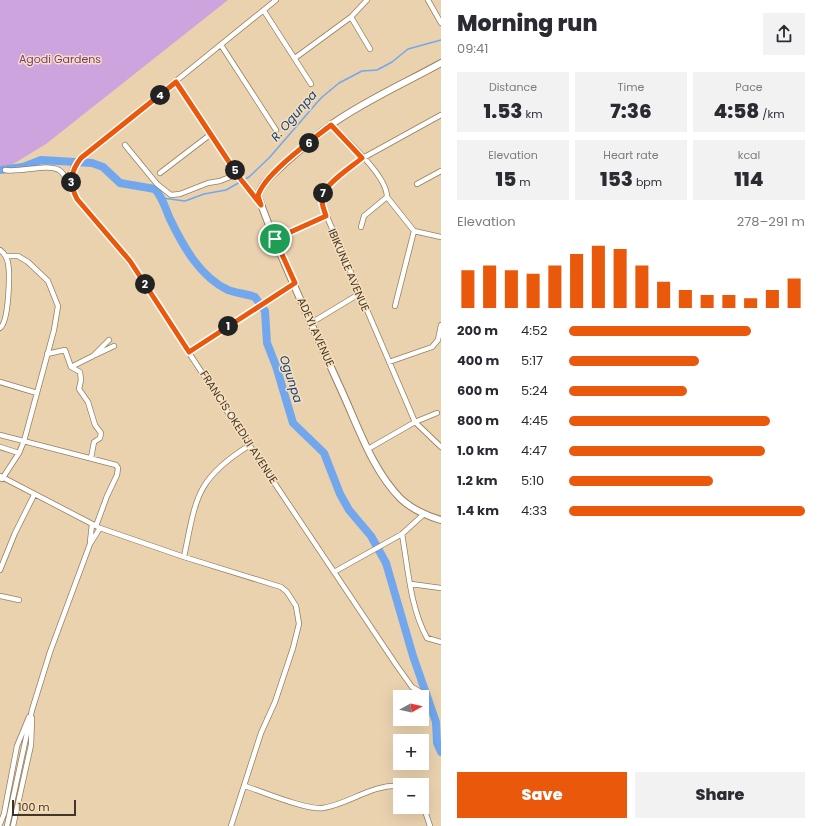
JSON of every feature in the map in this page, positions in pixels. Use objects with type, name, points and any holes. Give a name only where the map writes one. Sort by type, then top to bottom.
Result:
[{"type":"street","points":[[71,187],[71,174],[74,166],[81,158],[276,0]]},
{"type":"street","points":[[295,58],[350,17],[367,0]]},
{"type":"street","points":[[428,0],[441,22]]},
{"type":"street","points":[[264,10],[311,84]]},
{"type":"street","points":[[350,17],[370,49]]},
{"type":"street","points":[[221,45],[276,130]]},
{"type":"street","name":"ADEYI AVENUE","points":[[441,63],[358,108],[331,125],[302,148],[262,186],[258,196],[311,323],[368,449],[384,477],[401,499],[424,514],[441,520]]},
{"type":"street","points":[[176,82],[238,176],[245,186],[253,192],[261,205]]},
{"type":"street","name":"IBIKUNLE AVENUE","points":[[441,115],[362,158],[327,187],[322,195],[322,205],[326,216],[415,422],[441,447]]},
{"type":"street","points":[[331,125],[383,182],[387,190],[387,196],[414,231],[441,237]]},
{"type":"street","points":[[160,173],[211,134]]},
{"type":"street","points":[[125,145],[157,184],[171,195],[180,194],[208,183],[238,176]]},
{"type":"street","name":"FRANCIS OKEDIJI AVENUE","points":[[4,170],[11,171],[46,168],[59,170],[65,176],[77,199],[130,261],[334,572],[397,666],[412,687],[417,690]]},
{"type":"street","points":[[417,184],[441,171]]},
{"type":"street","points":[[361,227],[364,216],[387,196]]},
{"type":"street","points":[[275,239],[326,216]]},
{"type":"street","points":[[395,306],[414,231]]},
{"type":"street","points":[[0,250],[6,256],[9,282],[7,312],[3,326],[0,328]]},
{"type":"street","points":[[6,256],[18,256],[23,258],[48,281],[58,306],[54,330],[24,441],[19,453],[1,478],[96,526],[184,557],[281,587],[287,592],[296,606],[298,624],[293,648],[275,702],[261,733],[231,826]]},
{"type":"street","points":[[189,352],[257,306],[295,283]]},
{"type":"street","points":[[311,323],[359,294]]},
{"type":"street","points":[[389,362],[432,347],[438,340],[441,325]]},
{"type":"street","points":[[93,356],[109,340]]},
{"type":"street","points":[[71,367],[114,346]]},
{"type":"street","points":[[47,354],[65,350],[71,367],[80,372],[81,380],[79,389],[88,402],[95,425],[101,433],[100,438],[94,442],[91,458]]},
{"type":"street","points":[[0,382],[37,393]]},
{"type":"street","points":[[368,449],[415,422],[437,413]]},
{"type":"street","points":[[0,435],[116,465],[118,472],[96,526],[50,652],[32,710],[7,826]]},
{"type":"street","points":[[184,557],[194,508],[201,489],[211,474],[227,459],[250,445]]},
{"type":"street","points":[[0,447],[19,453]]},
{"type":"street","points":[[0,570],[15,533],[34,495]]},
{"type":"street","points":[[334,572],[402,534],[424,514]]},
{"type":"street","points":[[90,544],[96,526]]},
{"type":"street","points":[[402,534],[416,609],[423,632],[427,638],[441,642]]},
{"type":"street","points":[[411,584],[441,588]]},
{"type":"street","points":[[0,596],[19,600]]},
{"type":"street","points":[[0,824],[4,814],[20,735],[32,710]]},
{"type":"street","points":[[13,826],[31,745],[32,710]]},
{"type":"street","points":[[245,786],[299,804],[321,808],[378,788],[393,786]]},
{"type":"street","points":[[426,814],[430,826]]},
{"type":"green space","name":"Agodi Gardens","points":[[0,0],[228,0],[46,144],[0,172]]},
{"type":"waterway","name":"R. Ogunpa","points":[[162,198],[185,201],[204,194],[226,190],[249,177],[269,158],[321,98],[339,83],[362,71],[377,70],[392,62],[408,49],[441,40]]},
{"type":"waterway","name":"Ogunpa","points":[[0,170],[23,167],[41,160],[92,163],[103,167],[120,183],[155,189],[158,192],[181,240],[193,260],[201,269],[209,277],[228,290],[255,297],[265,311],[267,343],[276,366],[293,423],[324,453],[340,494],[349,510],[371,536],[386,563],[413,656],[436,722],[437,743],[441,752]]},
{"type":"route","points":[[176,82],[245,186],[253,192],[261,205],[258,196],[262,186],[302,148],[331,125],[362,158],[327,187],[322,195],[322,205],[326,216],[275,239],[295,283],[257,306],[189,352],[130,261],[77,199],[71,187],[71,174],[74,166],[81,158],[176,82]]}]
